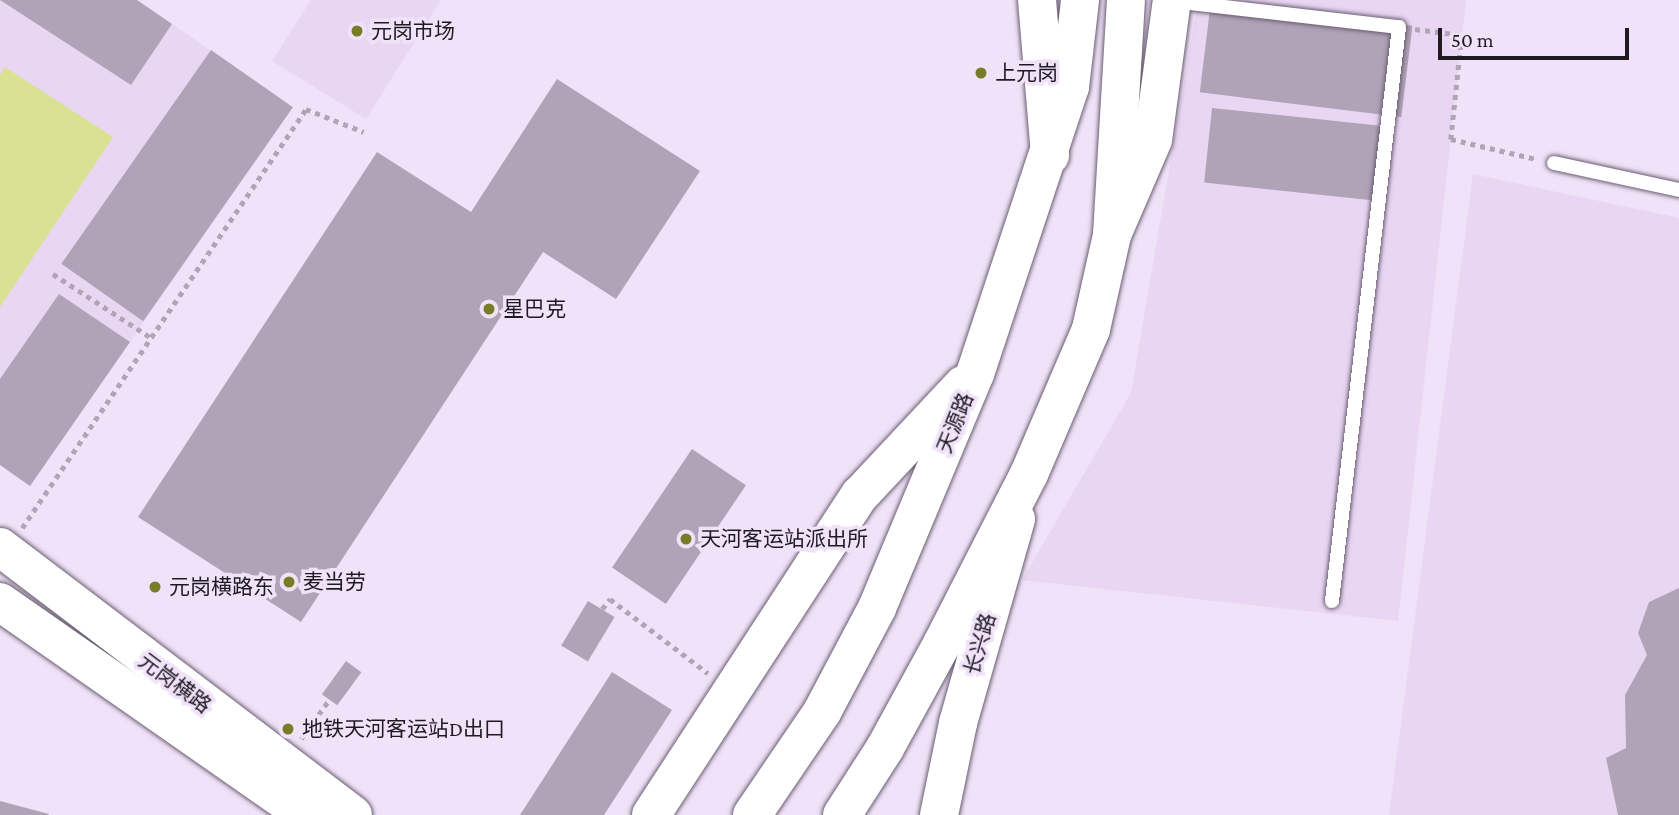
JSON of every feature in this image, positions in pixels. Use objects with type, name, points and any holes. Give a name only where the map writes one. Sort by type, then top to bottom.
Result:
[{"type":"main road","points":[[1037,0],[1051,157]]},
{"type":"main road","name":"天源路","points":[[752,815],[822,712],[877,608],[975,374],[1051,157],[1070,87],[1080,0]]},
{"type":"main road","points":[[843,814],[909,708],[1029,474],[1091,329],[1112,236],[1126,0]]},
{"type":"main road","points":[[1112,236],[1140,180],[1153,140],[1172,0]]},
{"type":"main road","points":[[652,815],[860,495],[892,455],[975,374]]},
{"type":"main road","name":"长兴路","points":[[939,815],[958,723],[1029,474]]},
{"type":"main road","name":"元岗横路","points":[[3,549],[353,815]]},
{"type":"main road","name":"元岗横路","points":[[0,602],[305,815]]},
{"type":"lane","points":[[1172,0],[1399,27],[1332,601]]},
{"type":"lane","points":[[1554,163],[1679,190]]},
{"type":"path","points":[[1399,27],[1462,35],[1451,139],[1554,163]]},
{"type":"path","points":[[3,549],[153,339],[306,109],[364,132]]},
{"type":"path","points":[[53,274],[153,339]]},
{"type":"path","points":[[603,609],[610,599],[708,673]]},
{"type":"path","points":[[283,764],[329,700]]},
{"type":"shaded area","points":[[0,0],[137,0],[293,107],[30,486],[0,465]]},
{"type":"shaded area","name":"元岗市场","points":[[311,0],[441,0],[366,119],[272,61]]},
{"type":"shaded area","points":[[1198,0],[1466,0],[1398,621],[1022,580],[1131,393]]},
{"type":"shaded area","points":[[1473,174],[1679,218],[1679,815],[1389,815]]},
{"type":"green space","points":[[5,67],[113,137],[0,307],[0,75]]},
{"type":"building","points":[[0,0],[137,0],[172,24],[131,85]]},
{"type":"building","points":[[1211,1],[1412,26],[1401,117],[1200,92]]},
{"type":"building","points":[[211,50],[293,107],[143,321],[61,264]]},
{"type":"building","points":[[557,79],[700,171],[616,299],[543,252],[301,622],[138,517],[377,152],[471,212]]},
{"type":"building","points":[[1212,108],[1394,127],[1386,202],[1204,183]]},
{"type":"building","points":[[59,294],[130,342],[30,486],[0,465],[0,379]]},
{"type":"building","points":[[692,449],[746,485],[666,604],[612,568]]},
{"type":"building","points":[[1679,588],[1679,815],[1618,815],[1606,758],[1626,748],[1625,695],[1647,655],[1638,633],[1649,602]]},
{"type":"building","points":[[588,601],[615,617],[588,662],[561,646]]},
{"type":"building","points":[[346,661],[361,672],[337,705],[322,694]]},
{"type":"building","points":[[612,672],[672,710],[604,815],[520,815]]},
{"type":"building","points":[[0,801],[49,814],[0,815]]},
{"type":"place","name":"元岗市场","points":[[357,31]]},
{"type":"place","name":"上元岗","points":[[981,73]]},
{"type":"place","name":"星巴克","points":[[489,309]]},
{"type":"place","name":"天河客运站派出所","points":[[686,539]]},
{"type":"place","name":"麦当劳","points":[[289,582]]},
{"type":"place","name":"元岗横路东","points":[[155,587]]},
{"type":"place","name":"地铁天河客运站D出口","points":[[288,729]]}]
